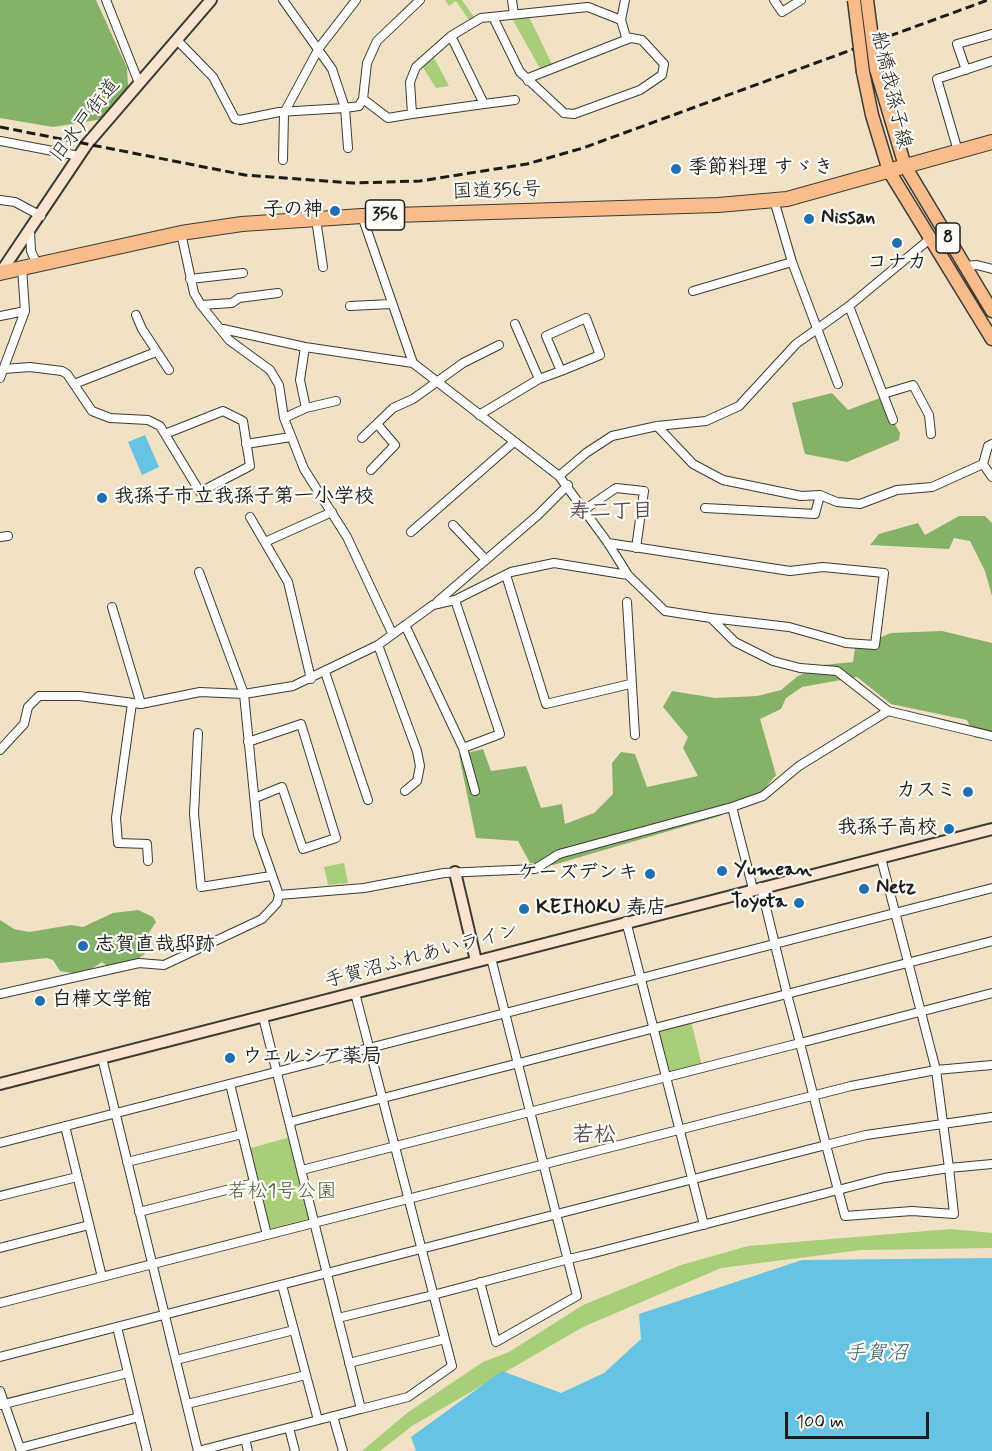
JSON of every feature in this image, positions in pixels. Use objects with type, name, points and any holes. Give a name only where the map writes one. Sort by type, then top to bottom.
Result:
[{"type":"highway","name":"国道356号","points":[[0,272],[181,234],[242,224],[362,216],[718,205],[774,200],[820,191],[992,142]]},
{"type":"main road","name":"船橋我孫子線","points":[[854,0],[863,72],[872,115],[889,171],[992,339]]},
{"type":"main road","name":"船橋我孫子線","points":[[867,0],[876,69],[905,166],[992,311]]},
{"type":"street","points":[[106,0],[139,83]]},
{"type":"street","name":"旧水戸街道","points":[[0,272],[41,216],[79,156],[211,0]]},
{"type":"street","points":[[283,0],[320,48],[332,69],[345,108],[348,148]]},
{"type":"street","points":[[283,160],[284,113],[320,48],[356,0]]},
{"type":"street","points":[[177,40],[213,78],[235,119],[359,106],[363,99],[366,63],[377,41],[420,0]]},
{"type":"street","points":[[512,0],[514,14]]},
{"type":"street","points":[[625,0],[621,20],[628,39]]},
{"type":"street","points":[[774,0],[782,12],[801,0]]},
{"type":"street","points":[[412,114],[410,82],[416,67],[452,36],[476,20],[588,7],[621,20]]},
{"type":"street","points":[[493,17],[520,72],[528,81],[547,95],[564,113],[574,114],[640,90],[662,75],[664,64],[642,40],[628,39],[531,77],[528,81]]},
{"type":"street","points":[[966,70],[957,44],[992,34]]},
{"type":"street","points":[[452,36],[484,105]]},
{"type":"street","points":[[958,151],[937,79],[992,61]]},
{"type":"street","points":[[363,99],[388,118],[515,100]]},
{"type":"street","points":[[0,141],[79,156]]},
{"type":"street","points":[[0,200],[15,202],[41,216]]},
{"type":"street","points":[[774,200],[792,262],[838,384]]},
{"type":"street","points":[[362,216],[413,363]]},
{"type":"street","points":[[316,219],[323,267]]},
{"type":"street","points":[[30,232],[31,251],[36,264]]},
{"type":"street","points":[[181,234],[190,279],[201,305],[223,329],[229,340],[270,370],[279,385],[284,418],[304,469],[347,537],[392,633]]},
{"type":"street","points":[[560,476],[586,453],[612,436],[657,426],[706,421],[739,406],[796,344],[816,327],[849,306],[931,238]]},
{"type":"street","points":[[693,291],[792,262]]},
{"type":"street","points":[[965,266],[977,265],[992,268]]},
{"type":"street","points":[[0,378],[25,311],[22,268]]},
{"type":"street","points":[[190,279],[243,273]]},
{"type":"street","points":[[201,305],[232,303],[239,298],[278,293]]},
{"type":"street","points":[[350,306],[391,304]]},
{"type":"street","points":[[849,306],[893,420]]},
{"type":"street","points":[[0,316],[25,311]]},
{"type":"street","points":[[136,315],[156,352],[169,370]]},
{"type":"street","points":[[479,415],[539,379],[561,371],[600,355],[586,318],[546,336],[561,371]]},
{"type":"street","points":[[515,324],[539,379]]},
{"type":"street","points":[[223,329],[305,346],[413,363],[560,476],[628,575],[665,611],[789,627],[846,643],[876,645],[884,573],[823,567],[790,571],[608,543]]},
{"type":"street","points":[[362,438],[393,408],[413,399],[463,363],[500,345]]},
{"type":"street","points":[[305,346],[300,380],[306,408]]},
{"type":"street","points":[[74,384],[156,352]]},
{"type":"street","points":[[4,369],[30,367],[53,369],[67,374],[92,411],[110,418],[148,420],[160,426],[200,492],[250,466],[243,421],[223,411],[165,434]]},
{"type":"street","points":[[883,394],[913,385],[930,415],[931,434]]},
{"type":"street","points":[[284,418],[306,408],[336,401]]},
{"type":"street","points":[[371,470],[395,445],[377,424]]},
{"type":"street","points":[[657,426],[693,464],[723,480],[801,496],[820,495],[837,502],[860,504],[897,490],[932,487],[983,464]]},
{"type":"street","points":[[246,444],[291,437]]},
{"type":"street","points":[[411,532],[514,442]]},
{"type":"street","points":[[983,464],[988,446],[992,444]]},
{"type":"street","points":[[983,464],[992,477]]},
{"type":"street","points":[[0,750],[24,724],[28,707],[39,696],[79,696],[137,703],[200,692],[244,694],[293,686],[311,679],[378,645],[433,605],[538,515],[568,485]]},
{"type":"street","points":[[584,510],[616,488],[644,491],[636,548]]},
{"type":"street","points":[[705,508],[815,514],[820,495]]},
{"type":"street","points":[[265,542],[332,512]]},
{"type":"street","points":[[250,517],[288,582],[311,679]]},
{"type":"street","points":[[453,525],[486,560]]},
{"type":"street","points":[[433,605],[455,600],[506,576],[554,563],[628,575]]},
{"type":"street","points":[[0,994],[139,963],[164,966],[262,919],[277,903],[279,895],[258,835],[244,694],[199,572]]},
{"type":"street","points":[[506,576],[546,704],[630,684]]},
{"type":"street","points":[[455,600],[500,734],[463,748]]},
{"type":"street","points":[[627,602],[630,684],[635,735]]},
{"type":"street","points":[[112,607],[137,703],[116,818],[118,843],[147,844],[148,861]]},
{"type":"street","points":[[711,618],[735,642],[773,661],[800,668],[837,671],[888,711],[992,736]]},
{"type":"street","points":[[405,625],[463,748],[475,791]]},
{"type":"street","points":[[378,645],[420,766],[417,781],[405,791]]},
{"type":"street","points":[[325,672],[368,800]]},
{"type":"street","points":[[279,895],[364,888],[455,872],[535,868],[559,854],[732,807],[763,796],[799,766],[888,711]]},
{"type":"street","points":[[248,742],[301,724],[336,838],[303,849],[282,787],[255,798]]},
{"type":"street","points":[[198,733],[194,814],[201,887],[271,876]]},
{"type":"street","points":[[732,807],[774,944],[845,1216],[912,1211],[954,1214],[936,1070],[880,858]]},
{"type":"street","name":"手賀沼ふれあいライン","points":[[0,1084],[476,962],[626,921],[992,829]]},
{"type":"street","points":[[455,872],[476,962]]},
{"type":"street","points":[[0,1143],[992,888]]},
{"type":"street","points":[[626,921],[704,1225]]},
{"type":"street","points":[[290,1122],[992,941]]},
{"type":"street","points":[[480,1282],[496,1342],[577,1296],[491,958]]},
{"type":"street","points":[[102,1058],[198,1451],[289,1428],[408,1397],[452,1366],[355,993]]},
{"type":"street","points":[[302,1170],[992,993]]},
{"type":"street","points":[[263,1017],[361,1409]]},
{"type":"street","points":[[0,1303],[813,1095],[936,1070],[992,1065]]},
{"type":"street","points":[[230,1083],[267,1235]]},
{"type":"street","points":[[0,1357],[826,1144],[866,1135],[992,1117]]},
{"type":"street","points":[[65,1126],[102,1277]]},
{"type":"street","points":[[127,1162],[242,1134]]},
{"type":"street","points":[[338,1318],[884,1178],[992,1164]]},
{"type":"street","points":[[0,1196],[77,1177]]},
{"type":"street","points":[[139,1212],[254,1183]]},
{"type":"street","points":[[0,1248],[89,1225]]},
{"type":"street","points":[[282,1285],[318,1420]]},
{"type":"street","points":[[117,1327],[147,1451]]},
{"type":"street","points":[[176,1360],[294,1330]]},
{"type":"street","points":[[350,1363],[445,1339]]},
{"type":"street","points":[[2,1405],[128,1373]]},
{"type":"street","points":[[187,1404],[306,1375]]},
{"type":"street","points":[[0,1391],[2,1405],[20,1449],[139,1417]]},
{"type":"street","points":[[333,1416],[342,1451]]},
{"type":"street","points":[[289,1428],[295,1451]]},
{"type":"street","points":[[245,1439],[248,1451]]},
{"type":"green space","points":[[0,0],[96,0],[127,68],[128,87],[103,119],[53,127],[0,118]]},
{"type":"green space","points":[[445,0],[462,0],[476,20],[471,23],[456,1],[449,6]]},
{"type":"green space","points":[[520,14],[522,18],[529,17],[554,68],[542,72],[510,15]]},
{"type":"green space","points":[[433,56],[449,86],[436,88],[422,66]]},
{"type":"green space","points":[[832,393],[848,410],[880,398],[900,433],[899,440],[847,462],[805,454],[792,403]]},
{"type":"green space","points":[[959,516],[985,516],[992,523],[992,596],[985,571],[970,541],[954,538],[949,549],[870,545],[879,534],[918,523],[925,535]]},
{"type":"green space","points":[[942,631],[992,643],[992,739],[975,738],[967,720],[891,704],[857,677],[802,687],[786,698],[781,709],[760,719],[776,775],[763,791],[720,816],[553,865],[530,863],[518,841],[476,838],[459,755],[483,749],[491,771],[526,766],[541,808],[562,804],[565,824],[594,813],[613,794],[612,763],[621,752],[635,754],[647,787],[698,776],[683,748],[688,737],[663,707],[672,691],[715,698],[757,696],[781,690],[798,676],[823,665],[853,662],[855,648],[891,633]]},
{"type":"green space","points":[[344,863],[348,883],[328,885],[324,867]]},
{"type":"green space","points":[[138,910],[153,917],[156,922],[142,943],[145,954],[136,960],[107,966],[102,962],[91,969],[73,973],[60,971],[53,960],[47,958],[0,963],[0,920],[14,929],[29,932],[71,925],[83,927],[113,913]]},
{"type":"green space","points":[[691,1021],[702,1066],[667,1074],[656,1029]]},
{"type":"green space","name":"若松1号公園","points":[[290,1137],[311,1218],[272,1228],[267,1226],[248,1149]]},
{"type":"green space","points":[[951,1229],[992,1233],[992,1248],[861,1250],[721,1268],[583,1327],[412,1426],[380,1451],[362,1451],[407,1413],[483,1362],[509,1352],[583,1305],[681,1265],[748,1246]]},
{"type":"water","points":[[145,435],[159,467],[142,475],[128,442]]},
{"type":"water","name":"手賀沼","points":[[992,1258],[992,1451],[416,1451],[411,1437],[502,1371],[561,1393],[604,1373],[641,1339],[639,1314],[802,1260]]},
{"type":"railway","points":[[0,127],[245,175],[353,183],[420,181],[527,164],[583,148],[988,0]]},
{"type":"place","name":"季節料理 すゞき","points":[[676,169]]},
{"type":"place","name":"子の神","points":[[335,211]]},
{"type":"place","name":"Nissan","points":[[809,219]]},
{"type":"place","name":"コナカ","points":[[897,243]]},
{"type":"place","name":"我孫子市立我孫子第一小学校","points":[[102,498]]},
{"type":"place","name":"カスミ","points":[[968,792]]},
{"type":"place","name":"我孫子高校","points":[[949,829]]},
{"type":"place","name":"Yumean","points":[[722,871]]},
{"type":"place","name":"ケーズデンキ","points":[[650,874]]},
{"type":"place","name":"Netz","points":[[864,889]]},
{"type":"place","name":"Toyota","points":[[799,903]]},
{"type":"place","name":"KEIHOKU 寿店","points":[[524,909]]},
{"type":"place","name":"志賀直哉邸跡","points":[[83,946]]},
{"type":"place","name":"白樺文学館","points":[[40,1001]]},
{"type":"place","name":"ウエルシア薬局","points":[[230,1058]]},
{"type":"district","name":"寿二丁目","points":[[611,513]]},
{"type":"district","name":"若松","points":[[594,1136]]}]
